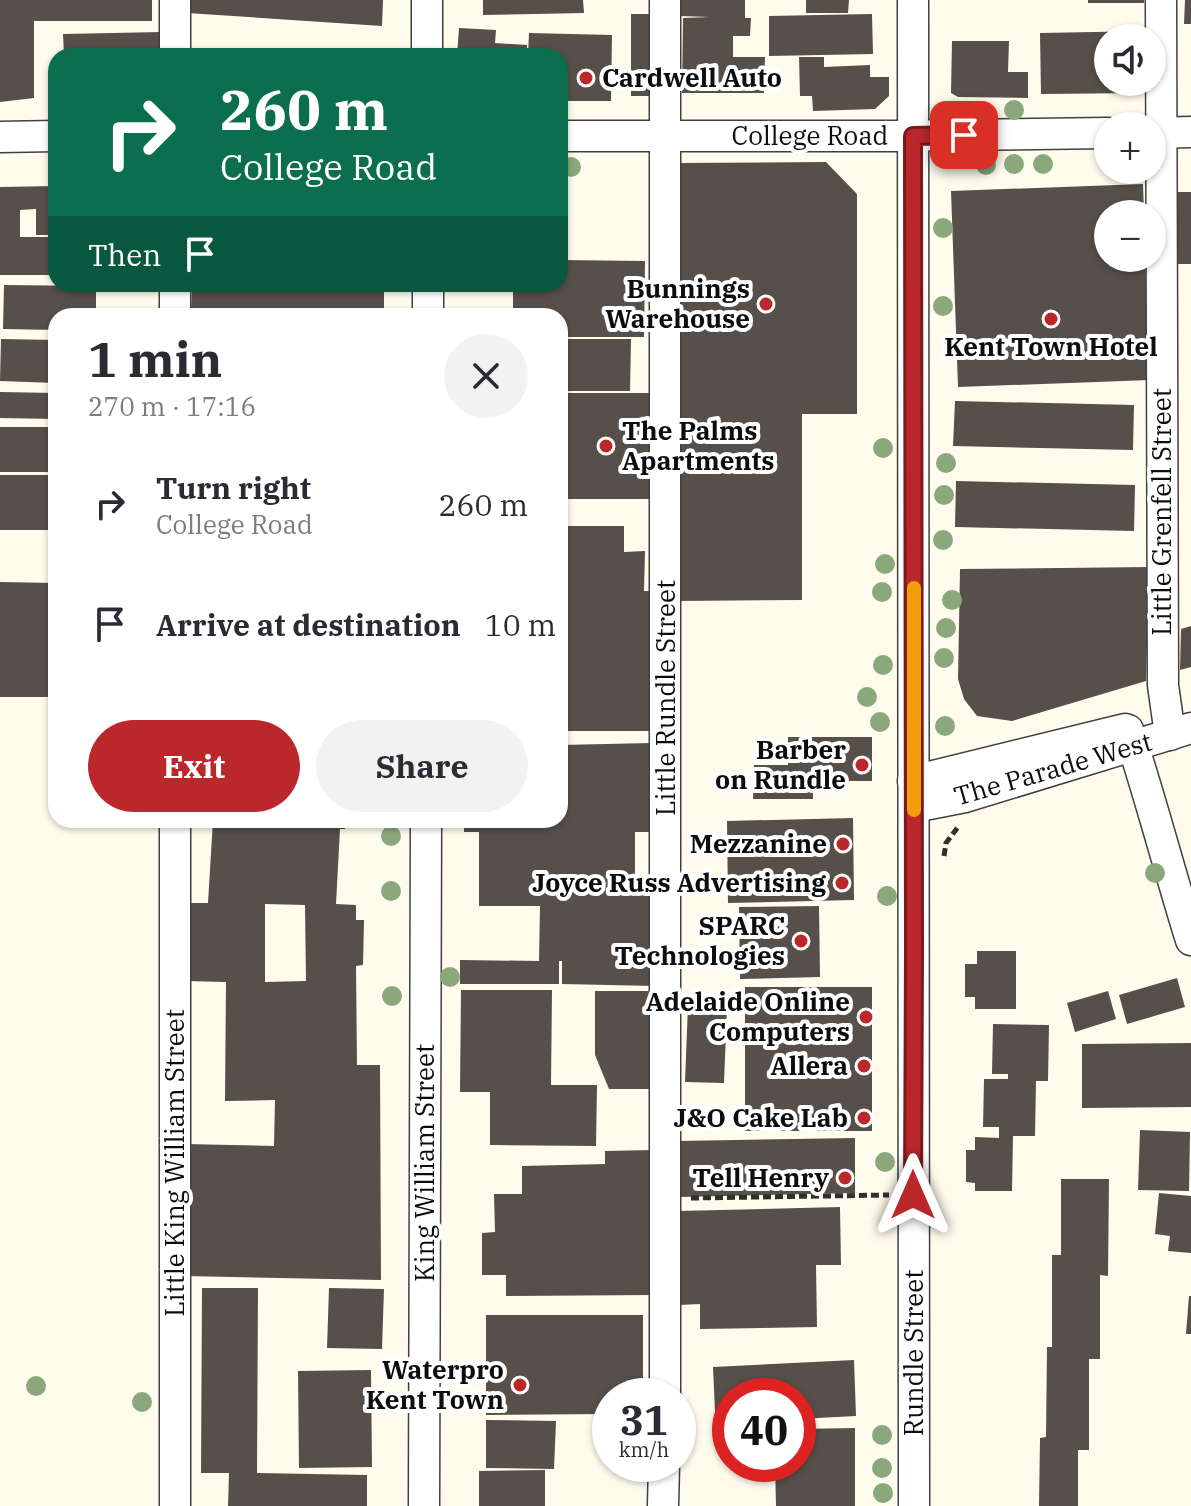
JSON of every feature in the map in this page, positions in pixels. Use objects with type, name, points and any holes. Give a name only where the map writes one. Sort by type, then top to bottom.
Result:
[{"type":"street","points":[[175,0],[175,48]]},
{"type":"street","points":[[427,0],[427,48]]},
{"type":"street","name":"Little Rundle Street","points":[[665,0],[665,1378]]},
{"type":"street","name":"Rundle Street","points":[[913,0],[914,1506]]},
{"type":"street","name":"Little Grenfell Street","points":[[1161,0],[1168,132],[1163,685],[1180,722]]},
{"type":"street","name":"College Road","points":[[568,136],[1094,133]]},
{"type":"street","points":[[0,137],[48,136]]},
{"type":"street","name":"The Parade West","points":[[914,794],[1180,722]]},
{"type":"street","points":[[1131,737],[1191,940]]},
{"type":"street","name":"Little King William Street","points":[[175,828],[175,1506]]},
{"type":"street","name":"King William Street","points":[[424,1506],[426,828]]},
{"type":"street","points":[[663,1506],[664,1482]]},
{"type":"path","points":[[943,857],[946,843],[968,819]]},
{"type":"path","points":[[666,1198],[913,1195]]},
{"type":"building","points":[[0,0],[152,0],[152,21],[34,21],[34,98],[0,102]]},
{"type":"building","points":[[188,0],[383,0],[382,26],[187,13]]},
{"type":"building","points":[[483,0],[583,0],[584,13],[483,15]]},
{"type":"building","points":[[679,0],[745,0],[745,18],[751,18],[750,36],[733,36],[733,57],[765,57],[764,93],[682,93],[683,18],[710,17],[679,16]]},
{"type":"building","points":[[806,0],[849,0],[848,13],[806,13]]},
{"type":"building","points":[[1088,0],[1144,0],[1144,3],[1088,3]]},
{"type":"building","points":[[1185,0],[1191,0],[1191,24],[1184,24]]},
{"type":"building","points":[[631,14],[653,14],[653,96],[631,96]]},
{"type":"building","points":[[872,14],[873,54],[769,56],[769,16]]},
{"type":"building","points":[[459,28],[496,30],[495,43],[527,45],[527,48],[458,48]]},
{"type":"building","points":[[162,32],[162,48],[64,48],[63,34]]},
{"type":"building","points":[[1094,32],[1094,94],[1041,94],[1040,33]]},
{"type":"building","name":"Cardwell Auto","points":[[529,33],[612,35],[611,101],[568,101],[568,48],[528,48]]},
{"type":"building","points":[[952,41],[1009,41],[1008,72],[1028,72],[1028,98],[958,97],[951,93]]},
{"type":"building","points":[[799,57],[824,57],[824,67],[870,65],[870,77],[889,77],[889,96],[875,109],[813,111],[812,96],[800,96]]},
{"type":"building","name":"Bunnings Warehouse","points":[[826,162],[857,194],[857,414],[802,414],[802,600],[675,601],[675,163]]},
{"type":"building","name":"Kent Town Hotel","points":[[1143,184],[1144,200],[1094,200],[1094,272],[1146,272],[1150,380],[958,387],[951,191]]},
{"type":"building","points":[[48,186],[48,235],[36,235],[36,209],[20,210],[20,237],[48,237],[48,275],[0,275],[0,187]]},
{"type":"building","points":[[1176,192],[1191,192],[1191,264],[1175,264]]},
{"type":"building","points":[[568,260],[645,261],[644,337],[568,337],[568,308],[513,308],[513,292],[568,292]]},
{"type":"building","points":[[4,285],[48,285],[48,292],[96,292],[96,308],[48,308],[48,330],[3,329]]},
{"type":"building","points":[[192,292],[384,292],[384,308],[191,308]]},
{"type":"building","points":[[1,339],[48,340],[48,383],[0,381]]},
{"type":"building","points":[[568,339],[631,339],[630,391],[568,391]]},
{"type":"building","points":[[0,392],[48,393],[48,419],[0,418]]},
{"type":"building","name":"The Palms Apartments","points":[[568,393],[653,393],[652,499],[568,499]]},
{"type":"building","points":[[955,401],[1134,405],[1133,450],[953,446]]},
{"type":"building","points":[[0,427],[48,427],[48,472],[0,472]]},
{"type":"building","points":[[0,475],[48,475],[48,530],[0,530]]},
{"type":"building","points":[[956,481],[1135,485],[1134,531],[955,527]]},
{"type":"building","points":[[568,526],[624,526],[624,552],[645,551],[644,591],[654,591],[653,731],[568,731]]},
{"type":"building","points":[[1149,567],[1146,681],[1012,721],[977,716],[964,699],[958,679],[960,569]]},
{"type":"building","points":[[0,582],[48,583],[48,697],[0,697]]},
{"type":"building","points":[[1191,626],[1191,667],[1180,670],[1181,629]]},
{"type":"building","points":[[788,737],[872,737],[872,781],[813,781],[813,799],[753,799],[754,765],[788,765]]},
{"type":"building","points":[[651,743],[653,832],[635,832],[635,880],[658,880],[655,986],[562,984],[562,961],[559,961],[559,984],[460,984],[460,960],[539,961],[540,906],[479,906],[479,832],[464,832],[464,828],[568,828],[568,745]]},
{"type":"building","points":[[853,818],[854,900],[728,903],[727,821]]},
{"type":"building","points":[[213,828],[345,828],[340,829],[336,904],[356,905],[356,920],[364,920],[363,965],[356,966],[357,1065],[380,1065],[381,1280],[183,1276],[184,1144],[274,1146],[275,1100],[225,1101],[226,982],[184,981],[183,903],[208,903]],"holes":[[[265,904],[305,905],[306,981],[265,982]]]},
{"type":"building","points":[[819,906],[820,977],[740,979],[739,907]]},
{"type":"building","points":[[977,951],[1016,951],[1016,1009],[975,1009],[975,997],[965,997],[965,964],[977,964]]},
{"type":"building","points":[[1177,978],[1185,1007],[1127,1024],[1119,995]]},
{"type":"building","points":[[745,987],[872,987],[872,1131],[745,1131]]},
{"type":"building","points":[[461,990],[552,990],[551,1085],[597,1085],[596,1146],[490,1145],[490,1092],[460,1092]]},
{"type":"building","points":[[595,991],[655,991],[655,1089],[609,1089],[595,1055]]},
{"type":"building","points":[[1108,991],[1116,1019],[1075,1032],[1067,1003]]},
{"type":"building","points":[[688,1005],[727,1007],[724,1083],[685,1082]]},
{"type":"building","points":[[993,1024],[1049,1025],[1048,1081],[1036,1081],[1035,1136],[1013,1136],[1012,1191],[975,1191],[975,1183],[966,1182],[966,1150],[975,1150],[975,1137],[999,1138],[999,1127],[983,1127],[984,1079],[1008,1079],[1008,1074],[992,1074]]},
{"type":"building","points":[[1191,1043],[1191,1107],[1082,1108],[1082,1044]]},
{"type":"building","points":[[1140,1130],[1190,1132],[1189,1191],[1138,1190]]},
{"type":"building","points":[[855,1138],[855,1193],[679,1197],[678,1141]]},
{"type":"building","points":[[652,1150],[654,1295],[506,1296],[506,1275],[482,1275],[482,1233],[495,1232],[494,1194],[522,1194],[522,1166],[605,1164],[605,1151]]},
{"type":"building","points":[[1061,1179],[1109,1179],[1108,1276],[1100,1275],[1100,1359],[1089,1359],[1089,1450],[1078,1450],[1078,1506],[1039,1506],[1040,1438],[1046,1437],[1047,1347],[1052,1347],[1052,1255],[1061,1255]]},
{"type":"building","points":[[1159,1193],[1191,1196],[1191,1253],[1168,1251],[1170,1236],[1155,1234]]},
{"type":"building","points":[[840,1207],[841,1265],[816,1265],[817,1327],[700,1329],[700,1304],[679,1305],[678,1211]]},
{"type":"building","points":[[202,1288],[258,1288],[257,1473],[367,1475],[367,1506],[228,1506],[229,1473],[201,1473]]},
{"type":"building","points":[[329,1288],[384,1289],[382,1349],[327,1348]]},
{"type":"building","points":[[1189,1296],[1191,1334],[1186,1334]]},
{"type":"building","points":[[486,1315],[643,1315],[643,1378],[592,1378],[592,1414],[486,1415]]},
{"type":"building","points":[[854,1360],[856,1416],[816,1418],[816,1378],[713,1378],[713,1367]]},
{"type":"building","points":[[371,1370],[372,1467],[299,1468],[298,1371]]},
{"type":"building","points":[[486,1420],[556,1421],[554,1469],[486,1468]]},
{"type":"building","points":[[855,1428],[855,1506],[776,1506],[775,1482],[816,1482],[816,1429]]},
{"type":"building","points":[[545,1470],[545,1506],[479,1506],[479,1471]]},
{"type":"slow traffic","points":[[914,588],[914,810]]},
{"type":"place","name":"Cardwell Auto","points":[[586,78]]},
{"type":"place","name":"Bunnings Warehouse","points":[[766,304]]},
{"type":"place","name":"Kent Town Hotel","points":[[1051,319]]},
{"type":"place","name":"The Palms Apartments","points":[[606,446]]},
{"type":"place","name":"Barber on Rundle","points":[[862,765]]},
{"type":"place","name":"Mezzanine","points":[[843,844]]},
{"type":"place","name":"Joyce Russ Advertising","points":[[842,883]]},
{"type":"place","name":"SPARC Technologies","points":[[801,941]]},
{"type":"place","name":"Adelaide Online Computers","points":[[866,1017]]},
{"type":"place","name":"Allera","points":[[864,1066]]},
{"type":"place","name":"J&O Cake Lab","points":[[864,1118]]},
{"type":"place","name":"Tell Henry","points":[[845,1178]]},
{"type":"place","name":"Waterpro Kent Town","points":[[520,1385]]},
{"type":"route","points":[[913,1195],[913,136],[964,135]]}]
